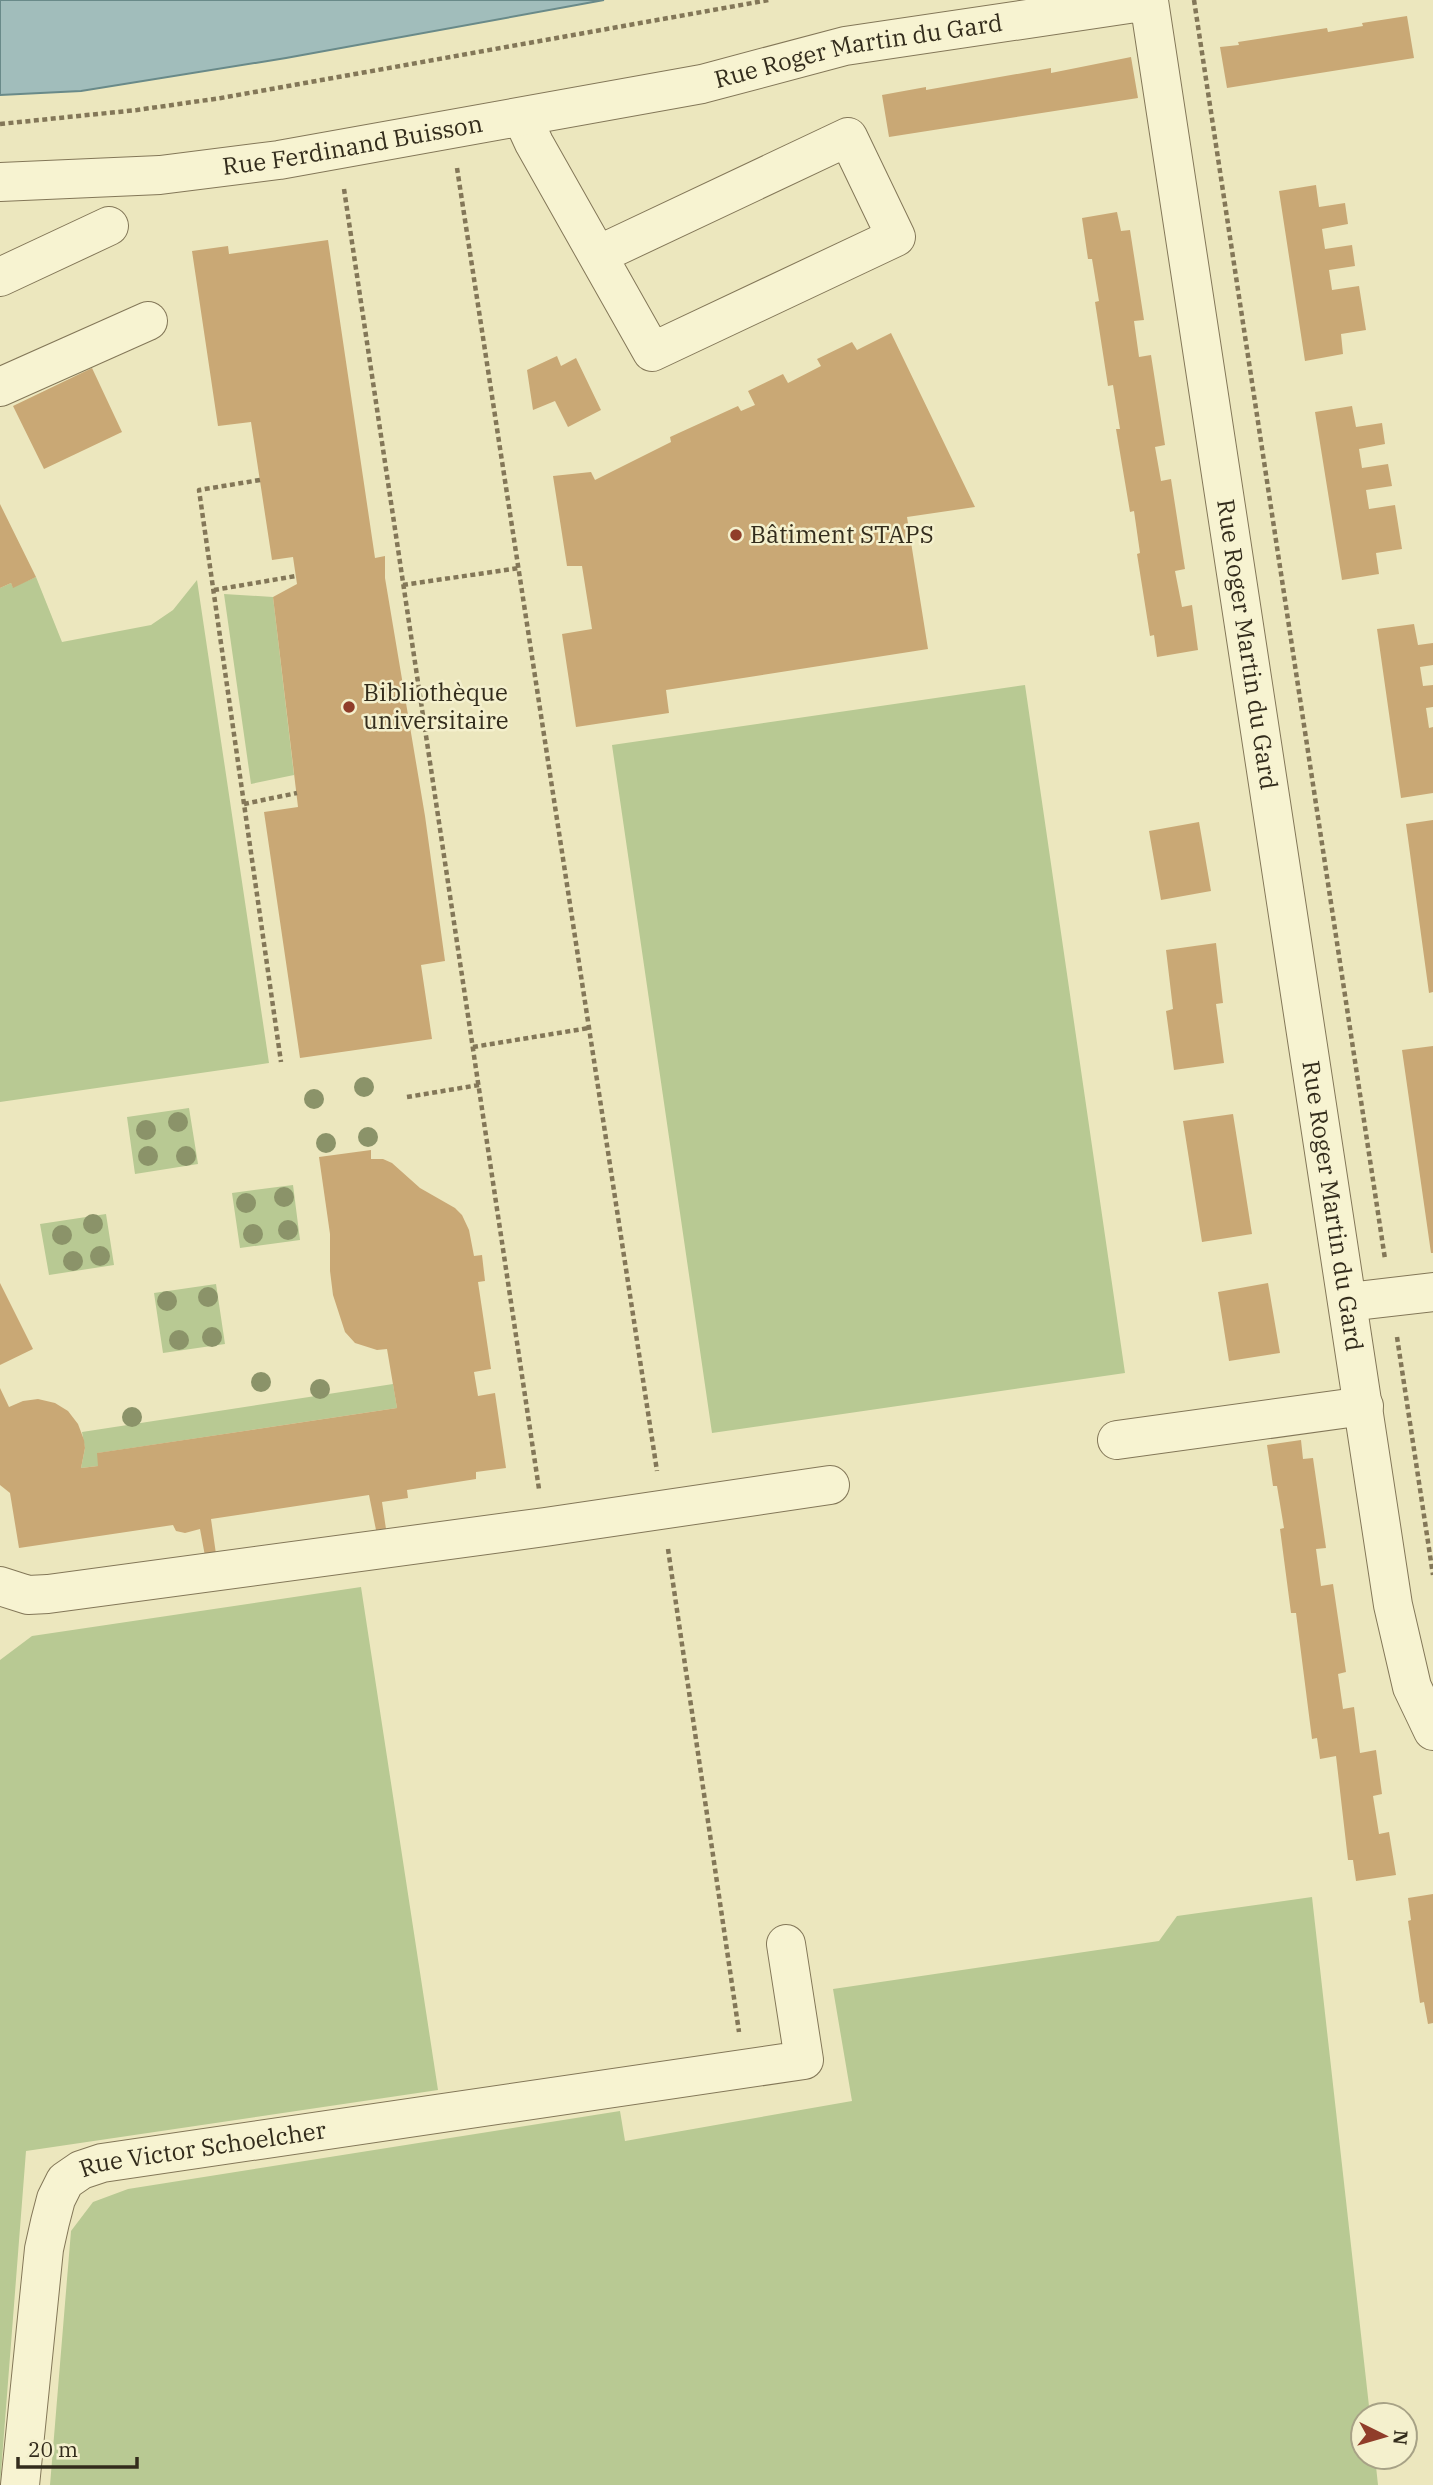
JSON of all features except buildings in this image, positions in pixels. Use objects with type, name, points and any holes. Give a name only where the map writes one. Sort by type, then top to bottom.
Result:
[{"type":"street","name":"Rue Roger Martin du Gard","points":[[702,84],[845,46],[1153,1],[1393,1605],[1412,1687],[1433,1731]]},
{"type":"street","name":"Rue Ferdinand Buisson","points":[[0,182],[160,175],[217,169],[338,150],[702,84]]},
{"type":"street","points":[[522,117],[598,255],[652,352],[896,237],[848,137],[598,255]]},
{"type":"street","points":[[0,277],[109,226]]},
{"type":"street","points":[[0,387],[148,321]]},
{"type":"street","points":[[1348,1302],[1433,1292]]},
{"type":"street","points":[[1117,1440],[1364,1406]]},
{"type":"street","points":[[0,1586],[28,1595],[48,1594],[545,1527],[830,1485]]},
{"type":"street","name":"Rue Victor Schoelcher","points":[[20,2485],[44,2249],[56,2199],[65,2181],[81,2170],[102,2163],[804,2060],[786,1944]]},
{"type":"path","points":[[0,124],[220,98],[769,0]]},
{"type":"path","points":[[1194,0],[1433,1575]]},
{"type":"path","points":[[451,130],[662,1509],[744,2068]]},
{"type":"path","points":[[338,150],[545,1527]]},
{"type":"path","points":[[260,480],[199,490],[281,1062]]},
{"type":"path","points":[[403,585],[519,568]]},
{"type":"path","points":[[214,590],[296,576]]},
{"type":"path","points":[[244,804],[297,793]]},
{"type":"path","points":[[473,1047],[589,1028]]},
{"type":"path","points":[[407,1097],[479,1085]]},
{"type":"green space","points":[[36,577],[62,642],[151,625],[173,610],[197,580],[269,1063],[0,1102],[0,588],[11,583],[13,587]]},
{"type":"green space","points":[[224,594],[273,597],[294,775],[251,784]]},
{"type":"green space","points":[[1025,685],[1125,1373],[712,1433],[612,745]]},
{"type":"green space","points":[[189,1108],[198,1164],[135,1174],[127,1117]]},
{"type":"green space","points":[[293,1185],[300,1240],[240,1248],[232,1193]]},
{"type":"green space","points":[[106,1214],[114,1265],[49,1275],[40,1224]]},
{"type":"green space","points":[[216,1284],[225,1344],[163,1353],[154,1293]]},
{"type":"green space","points":[[393,1384],[397,1408],[98,1453],[98,1466],[81,1468],[85,1448],[82,1432]]},
{"type":"green space","points":[[361,1587],[438,2090],[26,2151],[0,2485],[0,1660],[32,1636]]},
{"type":"green space","points":[[1312,1897],[1368,2401],[1349,2401],[1349,2471],[1376,2471],[1378,2485],[50,2485],[71,2231],[93,2202],[128,2189],[620,2111],[625,2141],[852,2101],[833,1989],[1159,1941],[1177,1916]]},
{"type":"water","points":[[0,0],[604,0],[286,58],[81,91],[0,95]]},
{"type":"place","name":"Bâtiment STAPS","points":[[736,535]]},
{"type":"place","name":"Bibliothèque universitaire","points":[[349,707]]}]
